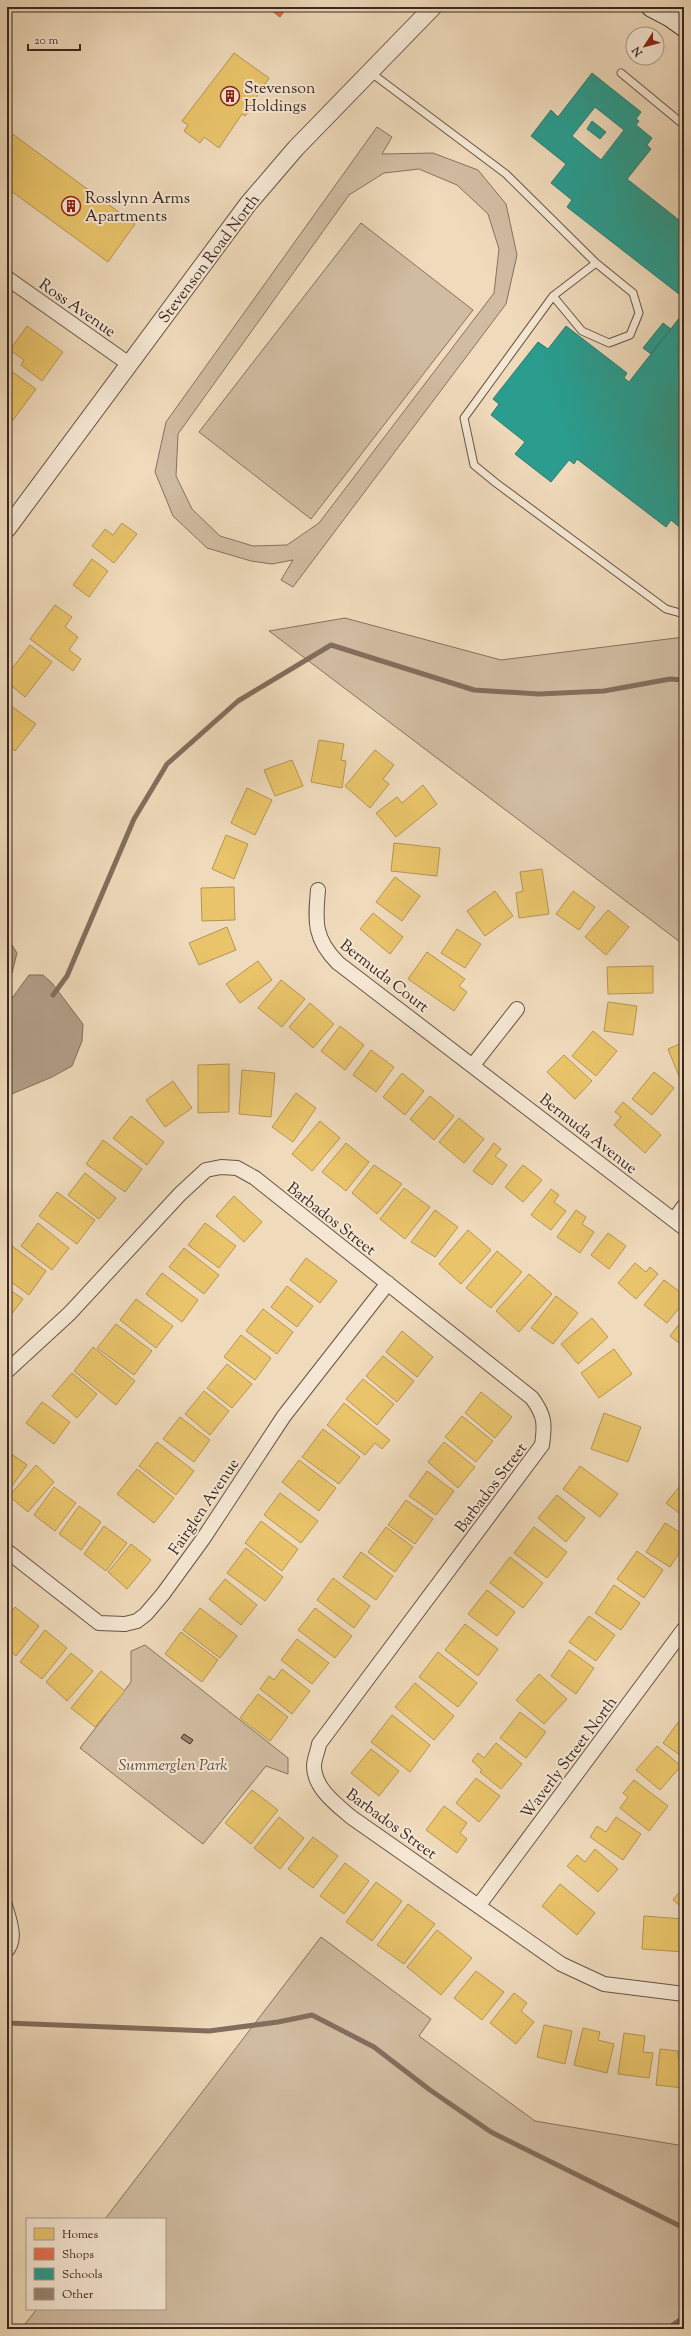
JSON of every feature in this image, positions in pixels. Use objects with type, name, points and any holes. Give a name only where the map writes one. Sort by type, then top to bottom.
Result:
[{"type":"main road","points":[[651,7],[672,17]]},
{"type":"street","name":"Stevenson Road North","points":[[7,529],[248,204],[296,148],[433,7]]},
{"type":"street","name":"Ross Avenue","points":[[7,278],[129,364]]},
{"type":"street","name":"Bermuda Court","points":[[318,890],[316,926],[319,940],[327,952],[473,1065]]},
{"type":"street","points":[[473,1065],[517,1009]]},
{"type":"street","name":"Bermuda Avenue","points":[[473,1065],[679,1224]]},
{"type":"street","name":"Barbados Street","points":[[7,1371],[70,1313],[180,1194],[206,1170],[221,1167],[237,1168],[255,1178],[532,1398],[541,1410],[545,1425],[542,1445],[319,1744],[314,1766],[320,1785],[330,1798],[351,1817],[479,1905],[561,1964],[604,1984],[684,1994]]},
{"type":"street","points":[[679,1224],[684,1206]]},
{"type":"street","name":"Fairglen Avenue","points":[[7,1551],[99,1623],[125,1624],[137,1621],[146,1614],[163,1594],[203,1539],[284,1416],[388,1283]]},
{"type":"street","name":"Waverly Street North","points":[[479,1905],[684,1629]]},
{"type":"lane","points":[[370,71],[506,174],[596,263],[633,293],[639,313],[630,335],[610,343],[582,331],[553,296]]},
{"type":"lane","points":[[621,73],[684,125]]},
{"type":"lane","points":[[596,263],[553,296],[464,418],[474,465],[496,484],[666,609],[684,614]]},
{"type":"lane","points":[[7,1900],[15,1930],[15,1944],[7,1955]]},
{"type":"green space","points":[[377,127],[392,137],[382,154],[433,153],[478,170],[506,204],[517,255],[506,304],[293,587],[281,580],[293,560],[272,564],[251,561],[207,548],[173,516],[155,472],[166,422]],"holes":[[[419,169],[457,185],[488,214],[499,249],[494,293],[319,523],[287,545],[253,546],[220,536],[192,509],[176,476],[178,434],[349,195],[384,173]]]},
{"type":"green space","points":[[361,223],[473,310],[311,519],[199,432]]},
{"type":"green space","points":[[345,618],[501,660],[684,637],[684,945],[269,631]]},
{"type":"green space","name":"Summerglen Park","points":[[145,1645],[288,1758],[288,1774],[266,1766],[203,1844],[80,1748],[131,1682],[131,1651]]},
{"type":"green space","points":[[321,1937],[431,2019],[419,2036],[535,2121],[684,2146],[684,2329],[21,2329],[36,2310],[166,2310],[166,2218],[106,2218]]},
{"type":"shaded area","points":[[7,937],[17,953],[12,973],[7,980]]},
{"type":"shaded area","points":[[29,975],[43,975],[52,983],[83,1024],[82,1041],[72,1066],[52,1077],[7,1096],[7,1005]]},
{"type":"building: Homes","name":"Stevenson Holdings","points":[[234,53],[269,78],[251,105],[253,106],[245,116],[242,114],[219,148],[204,137],[200,143],[184,131],[188,125],[182,121]]},
{"type":"building: Homes","name":"Rosslynn Arms Apartments","points":[[7,130],[135,224],[108,262],[7,188]]},
{"type":"building: Homes","points":[[27,326],[63,352],[42,381],[21,365],[24,360],[10,350]]},
{"type":"building: Homes","points":[[7,368],[36,389],[13,420],[7,416]]},
{"type":"building: Homes","points":[[7,423],[12,427],[7,435]]},
{"type":"building: Homes","points":[[122,523],[137,534],[114,563],[92,546],[105,529],[113,535]]},
{"type":"building: Homes","points":[[92,559],[108,571],[89,597],[73,585]]},
{"type":"building: Homes","points":[[55,605],[72,617],[65,627],[78,637],[69,650],[81,659],[73,671],[30,639]]},
{"type":"building: Homes","points":[[30,645],[52,662],[25,697],[7,682],[7,675]]},
{"type":"building: Homes","points":[[7,703],[36,724],[15,751],[11,748],[7,753]]},
{"type":"building: Homes","points":[[319,740],[344,744],[341,760],[346,761],[342,788],[311,782]]},
{"type":"building: Homes","points":[[375,750],[394,765],[383,779],[389,784],[370,808],[345,786]]},
{"type":"building: Homes","points":[[292,760],[303,786],[275,796],[264,770]]},
{"type":"building: Homes","points":[[423,785],[437,804],[396,837],[376,813],[397,797],[402,803]]},
{"type":"building: Homes","points":[[247,788],[272,800],[255,835],[231,823]]},
{"type":"building: Homes","points":[[226,835],[248,844],[234,879],[212,869]]},
{"type":"building: Homes","points":[[394,843],[440,848],[437,876],[391,871]]},
{"type":"building: Homes","points":[[542,869],[549,914],[519,918],[516,893],[523,891],[520,872]]},
{"type":"building: Homes","points":[[395,877],[420,896],[402,921],[376,902]]},
{"type":"building: Homes","points":[[234,887],[235,920],[202,921],[201,888]]},
{"type":"building: Homes","points":[[495,891],[513,916],[485,936],[467,911]]},
{"type":"building: Homes","points":[[573,891],[595,907],[579,930],[556,914]]},
{"type":"building: Homes","points":[[608,910],[629,927],[606,955],[585,937]]},
{"type":"building: Homes","points":[[373,913],[403,937],[390,954],[360,929]]},
{"type":"building: Homes","points":[[227,927],[236,950],[199,965],[189,943]]},
{"type":"building: Homes","points":[[457,929],[481,944],[465,968],[441,953]]},
{"type":"building: Homes","points":[[427,952],[465,979],[459,986],[467,992],[454,1011],[408,979]]},
{"type":"building: Homes","points":[[258,961],[272,980],[240,1003],[226,984]]},
{"type":"building: Homes","points":[[653,966],[653,993],[608,994],[607,967]]},
{"type":"building: Homes","points":[[281,980],[305,999],[282,1027],[258,1008]]},
{"type":"building: Homes","points":[[608,1002],[637,1006],[633,1035],[604,1031]]},
{"type":"building: Homes","points":[[310,1003],[334,1024],[313,1048],[289,1027]]},
{"type":"building: Homes","points":[[340,1026],[364,1045],[345,1070],[321,1051]]},
{"type":"building: Homes","points":[[593,1031],[617,1051],[596,1076],[572,1056]]},
{"type":"building: Homes","points":[[684,1042],[684,1080],[681,1081],[668,1049]]},
{"type":"building: Homes","points":[[371,1050],[394,1067],[376,1092],[353,1075]]},
{"type":"building: Homes","points":[[564,1055],[592,1081],[575,1099],[547,1072]]},
{"type":"building: Homes","points":[[229,1064],[229,1112],[198,1113],[198,1065]]},
{"type":"building: Homes","points":[[242,1070],[275,1073],[271,1117],[239,1114]]},
{"type":"building: Homes","points":[[654,1072],[674,1088],[652,1115],[632,1099]]},
{"type":"building: Homes","points":[[402,1073],[424,1091],[405,1115],[383,1097]]},
{"type":"building: Homes","points":[[173,1081],[192,1108],[165,1127],[146,1100]]},
{"type":"building: Homes","points":[[296,1093],[316,1108],[293,1142],[272,1127]]},
{"type":"building: Homes","points":[[430,1096],[454,1116],[434,1140],[410,1119]]},
{"type":"building: Homes","points":[[623,1102],[661,1135],[645,1153],[614,1125],[621,1117],[615,1112]]},
{"type":"building: Homes","points":[[131,1116],[164,1142],[147,1165],[113,1138]]},
{"type":"building: Homes","points":[[459,1118],[484,1139],[464,1163],[439,1142]]},
{"type":"building: Homes","points":[[320,1121],[340,1138],[312,1171],[292,1154]]},
{"type":"building: Homes","points":[[103,1140],[142,1169],[125,1192],[86,1164]]},
{"type":"building: Homes","points":[[346,1143],[369,1162],[346,1191],[322,1172]]},
{"type":"building: Homes","points":[[494,1143],[501,1149],[495,1156],[507,1165],[492,1185],[473,1171]]},
{"type":"building: Homes","points":[[374,1165],[402,1184],[377,1214],[352,1193]]},
{"type":"building: Homes","points":[[523,1165],[542,1180],[523,1202],[505,1187]]},
{"type":"building: Homes","points":[[85,1173],[116,1198],[99,1219],[68,1195]]},
{"type":"building: Homes","points":[[404,1188],[430,1207],[405,1239],[380,1219]]},
{"type":"building: Homes","points":[[551,1189],[559,1195],[554,1202],[566,1211],[551,1230],[531,1215]]},
{"type":"building: Homes","points":[[57,1192],[95,1220],[77,1244],[39,1216]]},
{"type":"building: Homes","points":[[234,1196],[262,1222],[244,1242],[216,1216]]},
{"type":"building: Homes","points":[[435,1210],[458,1227],[435,1257],[411,1242]]},
{"type":"building: Homes","points":[[576,1210],[586,1217],[582,1224],[594,1232],[580,1253],[557,1237]]},
{"type":"building: Homes","points":[[38,1223],[69,1248],[52,1270],[21,1246]]},
{"type":"building: Homes","points":[[205,1223],[236,1246],[219,1268],[188,1245]]},
{"type":"building: Homes","points":[[468,1230],[491,1250],[461,1284],[439,1264]]},
{"type":"building: Homes","points":[[608,1233],[626,1246],[609,1269],[591,1255]]},
{"type":"building: Homes","points":[[8,1243],[46,1271],[29,1295],[7,1279]]},
{"type":"building: Homes","points":[[184,1248],[219,1275],[204,1294],[169,1267]]},
{"type":"building: Homes","points":[[497,1251],[522,1272],[491,1308],[466,1288]]},
{"type":"building: Homes","points":[[306,1258],[337,1281],[320,1303],[290,1280]]},
{"type":"building: Homes","points":[[635,1263],[646,1272],[650,1267],[658,1274],[636,1299],[618,1283]]},
{"type":"building: Homes","points":[[162,1273],[198,1300],[182,1322],[146,1294]]},
{"type":"building: Homes","points":[[529,1274],[552,1294],[519,1332],[496,1311]]},
{"type":"building: Homes","points":[[664,1280],[684,1295],[684,1302],[667,1323],[644,1305]]},
{"type":"building: Homes","points":[[287,1286],[313,1306],[297,1327],[271,1307]]},
{"type":"building: Homes","points":[[7,1288],[23,1299],[7,1320]]},
{"type":"building: Homes","points":[[556,1296],[578,1313],[553,1344],[531,1328]]},
{"type":"building: Homes","points":[[136,1299],[173,1326],[156,1348],[120,1320]]},
{"type":"building: Homes","points":[[263,1309],[293,1332],[277,1354],[246,1331]]},
{"type":"building: Homes","points":[[592,1318],[608,1337],[578,1364],[561,1344]]},
{"type":"building: Homes","points":[[684,1318],[684,1347],[670,1336]]},
{"type":"building: Homes","points":[[116,1324],[152,1351],[134,1375],[97,1348]]},
{"type":"building: Homes","points":[[402,1331],[433,1357],[417,1377],[386,1352]]},
{"type":"building: Homes","points":[[241,1335],[271,1358],[255,1380],[224,1357]]},
{"type":"building: Homes","points":[[93,1347],[135,1381],[116,1405],[74,1371]]},
{"type":"building: Homes","points":[[614,1349],[632,1374],[599,1398],[581,1373]]},
{"type":"building: Homes","points":[[383,1356],[414,1381],[397,1402],[366,1376]]},
{"type":"building: Homes","points":[[227,1364],[252,1384],[232,1408],[207,1388]]},
{"type":"building: Homes","points":[[72,1373],[97,1394],[77,1418],[52,1396]]},
{"type":"building: Homes","points":[[363,1379],[394,1404],[377,1425],[346,1399]]},
{"type":"building: Homes","points":[[204,1391],[229,1411],[210,1435],[185,1414]]},
{"type":"building: Homes","points":[[481,1392],[512,1417],[495,1438],[465,1413]]},
{"type":"building: Homes","points":[[42,1402],[70,1422],[54,1444],[26,1423]]},
{"type":"building: Homes","points":[[344,1403],[390,1440],[382,1449],[375,1443],[365,1455],[327,1425]]},
{"type":"building: Homes","points":[[604,1413],[641,1427],[628,1462],[591,1449]]},
{"type":"building: Homes","points":[[462,1416],[493,1441],[476,1462],[445,1437]]},
{"type":"building: Homes","points":[[180,1417],[210,1440],[194,1462],[163,1439]]},
{"type":"building: Homes","points":[[323,1429],[360,1457],[339,1484],[302,1457]]},
{"type":"building: Homes","points":[[157,1442],[194,1471],[176,1495],[139,1466]]},
{"type":"building: Homes","points":[[444,1442],[475,1467],[458,1488],[428,1462]]},
{"type":"building: Homes","points":[[7,1451],[27,1465],[7,1493]]},
{"type":"building: Homes","points":[[299,1460],[336,1488],[319,1511],[282,1482]]},
{"type":"building: Homes","points":[[36,1465],[54,1482],[28,1512],[9,1496]]},
{"type":"building: Homes","points":[[580,1466],[618,1494],[600,1517],[563,1489]]},
{"type":"building: Homes","points":[[137,1469],[174,1498],[154,1523],[117,1494]]},
{"type":"building: Homes","points":[[427,1471],[454,1491],[436,1515],[409,1496]]},
{"type":"building: Homes","points":[[684,1481],[684,1517],[666,1503]]},
{"type":"building: Homes","points":[[54,1487],[76,1503],[55,1531],[34,1515]]},
{"type":"building: Homes","points":[[280,1493],[318,1521],[301,1543],[264,1515]]},
{"type":"building: Homes","points":[[557,1495],[585,1518],[566,1542],[538,1518]]},
{"type":"building: Homes","points":[[406,1500],[433,1519],[415,1544],[388,1525]]},
{"type":"building: Homes","points":[[79,1506],[101,1522],[81,1550],[59,1534]]},
{"type":"building: Homes","points":[[261,1521],[298,1549],[282,1571],[245,1543]]},
{"type":"building: Homes","points":[[665,1523],[684,1535],[684,1545],[670,1567],[646,1552]]},
{"type":"building: Homes","points":[[104,1526],[127,1543],[106,1571],[84,1554]]},
{"type":"building: Homes","points":[[386,1527],[413,1547],[395,1572],[368,1552]]},
{"type":"building: Homes","points":[[534,1527],[567,1552],[547,1578],[514,1553]]},
{"type":"building: Homes","points":[[131,1544],[151,1560],[127,1589],[108,1572]]},
{"type":"building: Homes","points":[[246,1548],[283,1577],[265,1601],[227,1573]]},
{"type":"building: Homes","points":[[637,1551],[663,1570],[644,1598],[617,1579]]},
{"type":"building: Homes","points":[[361,1552],[393,1576],[376,1600],[343,1577]]},
{"type":"building: Homes","points":[[510,1557],[543,1583],[523,1608],[490,1583]]},
{"type":"building: Homes","points":[[333,1578],[370,1606],[354,1628],[317,1600]]},
{"type":"building: Homes","points":[[225,1579],[257,1605],[241,1625],[209,1599]]},
{"type":"building: Homes","points":[[614,1585],[640,1603],[621,1630],[595,1613]]},
{"type":"building: Homes","points":[[487,1590],[515,1612],[497,1636],[468,1614]]},
{"type":"building: Homes","points":[[15,1607],[39,1626],[16,1656],[7,1648],[7,1618]]},
{"type":"building: Homes","points":[[200,1608],[237,1636],[220,1658],[183,1630]]},
{"type":"building: Homes","points":[[315,1608],[352,1636],[335,1658],[298,1630]]},
{"type":"building: Homes","points":[[589,1616],[615,1635],[596,1661],[569,1642]]},
{"type":"building: Homes","points":[[465,1624],[498,1649],[478,1676],[445,1650]]},
{"type":"building: Homes","points":[[45,1630],[67,1648],[42,1679],[20,1662]]},
{"type":"building: Homes","points":[[181,1632],[218,1660],[202,1682],[165,1654]]},
{"type":"building: Homes","points":[[297,1639],[329,1663],[312,1684],[281,1660]]},
{"type":"building: Homes","points":[[569,1650],[594,1668],[576,1694],[551,1676]]},
{"type":"building: Homes","points":[[438,1652],[477,1683],[458,1707],[419,1677]]},
{"type":"building: Homes","points":[[71,1653],[93,1671],[67,1701],[46,1682]]},
{"type":"building: Homes","points":[[282,1669],[310,1691],[292,1714],[260,1689],[269,1676],[274,1680]]},
{"type":"building: Homes","points":[[101,1671],[125,1691],[95,1727],[71,1708]]},
{"type":"building: Homes","points":[[539,1674],[567,1699],[544,1724],[516,1700]]},
{"type":"building: Homes","points":[[415,1683],[454,1716],[434,1740],[395,1707]]},
{"type":"building: Homes","points":[[258,1694],[288,1717],[270,1741],[240,1718]]},
{"type":"building: Homes","points":[[520,1712],[546,1732],[526,1758],[500,1738]]},
{"type":"building: Homes","points":[[392,1715],[430,1745],[410,1772],[371,1742]]},
{"type":"building: Homes","points":[[682,1717],[684,1718],[684,1758],[663,1743]]},
{"type":"building: Homes","points":[[496,1743],[522,1764],[501,1789],[480,1772],[482,1770],[472,1761],[478,1753],[484,1758]]},
{"type":"building: Homes","points":[[657,1746],[681,1766],[660,1790],[636,1770]]},
{"type":"building: Homes","points":[[371,1749],[399,1771],[379,1796],[351,1773]]},
{"type":"building: Homes","points":[[476,1778],[500,1796],[479,1822],[456,1803]]},
{"type":"building: Homes","points":[[634,1780],[668,1806],[649,1831],[620,1808],[628,1797],[623,1793]]},
{"type":"building: Homes","points":[[252,1790],[278,1810],[251,1844],[225,1823]]},
{"type":"building: Homes","points":[[444,1806],[467,1823],[460,1833],[467,1839],[457,1853],[426,1830]]},
{"type":"building: Homes","points":[[279,1817],[304,1838],[280,1869],[254,1848]]},
{"type":"building: Homes","points":[[616,1817],[641,1834],[623,1860],[590,1837],[597,1826],[606,1832]]},
{"type":"building: Homes","points":[[313,1837],[338,1856],[313,1888],[288,1869]]},
{"type":"building: Homes","points":[[595,1849],[618,1869],[598,1892],[567,1866],[577,1855],[585,1862]]},
{"type":"building: Homes","points":[[345,1863],[369,1881],[344,1914],[320,1896]]},
{"type":"building: Homes","points":[[376,1882],[402,1901],[372,1941],[346,1922]]},
{"type":"building: Homes","points":[[560,1884],[595,1913],[577,1935],[542,1906]]},
{"type":"building: Homes","points":[[684,1886],[684,1909],[673,1900]]},
{"type":"building: Homes","points":[[408,1904],[435,1924],[404,1964],[377,1945]]},
{"type":"building: Homes","points":[[644,1916],[684,1919],[684,1952],[642,1949]]},
{"type":"building: Homes","points":[[437,1930],[472,1958],[441,1995],[407,1967]]},
{"type":"building: Homes","points":[[476,1971],[504,1992],[482,2020],[454,1998]]},
{"type":"building: Homes","points":[[514,1993],[527,2003],[521,2011],[534,2022],[516,2044],[490,2023]]},
{"type":"building: Homes","points":[[544,2025],[572,2031],[565,2064],[537,2057]]},
{"type":"building: Homes","points":[[583,2028],[600,2032],[598,2040],[614,2044],[607,2073],[574,2065]]},
{"type":"building: Homes","points":[[624,2033],[645,2036],[643,2052],[653,2053],[649,2078],[618,2074]]},
{"type":"building: Homes","points":[[660,2049],[678,2051],[678,2058],[684,2059],[684,2088],[656,2085]]},
{"type":"building: Shops","points":[[267,7],[287,7],[280,17]]},
{"type":"building: Schools","points":[[592,73],[641,112],[636,119],[639,121],[636,125],[652,138],[647,145],[651,149],[627,179],[684,224],[684,298],[567,207],[572,200],[551,183],[566,164],[531,136],[551,110],[558,117]],"holes":[[[595,107],[624,130],[601,160],[572,136]]]},
{"type":"building: Schools","points":[[592,121],[606,132],[600,139],[587,129]]},
{"type":"building: Schools","points":[[684,312],[684,531],[671,520],[666,527],[577,459],[574,464],[569,460],[551,482],[515,454],[525,442],[491,415],[499,404],[493,399],[538,342],[548,349],[566,326],[627,373],[624,378],[629,382]]},
{"type":"building: Schools","points":[[663,323],[671,329],[651,354],[643,348]]},
{"type":"building: Other","points":[[184,1734],[193,1740],[190,1744],[181,1738]]},
{"type":"waterway","points":[[53,995],[67,976],[134,819],[167,764],[238,701],[331,645],[474,690],[539,694],[604,691],[670,679],[684,680]]},
{"type":"waterway","points":[[7,2023],[209,2031],[278,2022],[312,2015],[374,2047],[430,2090],[491,2132],[684,2228]]},
{"type":"waterway","points":[[667,2329],[684,2317]]},
{"type":"place","name":"Stevenson Holdings","points":[[230,96]]},
{"type":"place","name":"Rosslynn Arms Apartments","points":[[71,206]]}]
